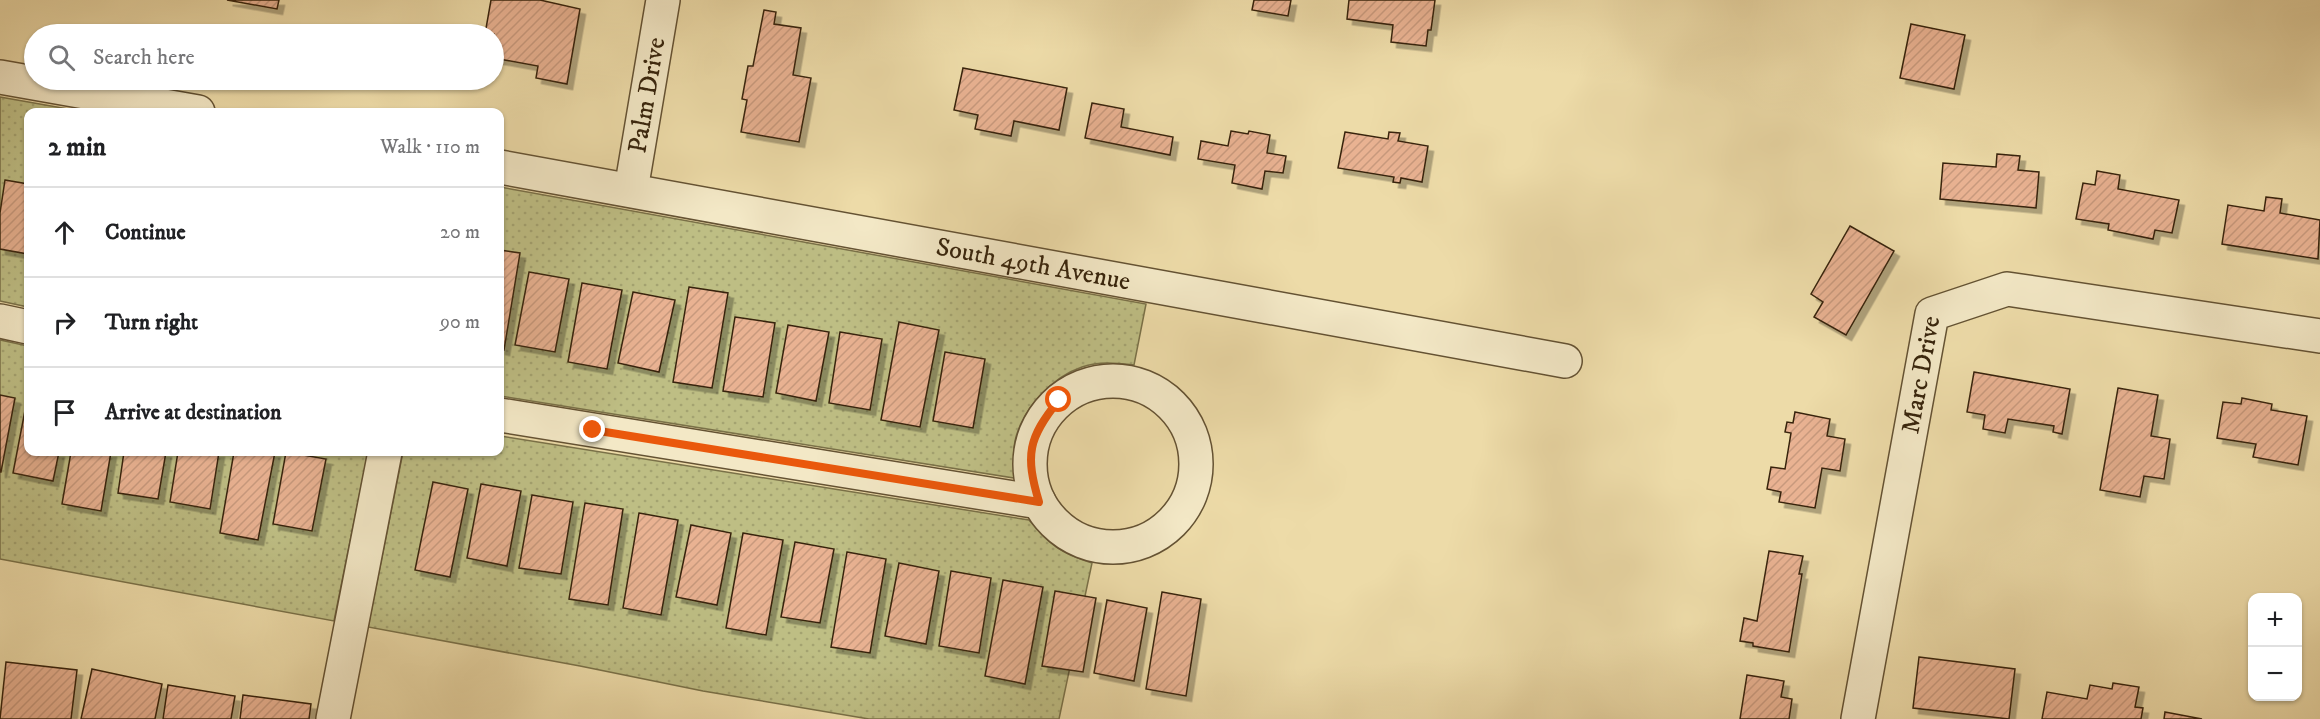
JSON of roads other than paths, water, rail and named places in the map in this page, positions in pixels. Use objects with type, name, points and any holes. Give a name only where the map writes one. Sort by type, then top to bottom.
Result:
[{"type":"street","name":"Palm Drive","points":[[631,190],[663,0]]},
{"type":"street","points":[[0,77],[24,81]]},
{"type":"street","points":[[74,90],[175,108]]},
{"type":"street","name":"South 49th Avenue","points":[[504,168],[1565,361]]},
{"type":"street","name":"Marc Drive","points":[[1858,719],[1932,314],[2007,289],[2320,336]]},
{"type":"street","points":[[0,321],[24,326]]},
{"type":"street","points":[[504,416],[1039,502],[1055,524],[1077,539],[1103,547],[1131,546],[1156,536],[1177,519],[1191,496],[1197,470],[1194,443],[1182,418],[1163,397],[1138,385],[1111,381],[1083,387],[1059,400],[1041,422],[1032,447],[1030,475],[1039,502]]},
{"type":"street","points":[[334,715],[384,456]]}]
